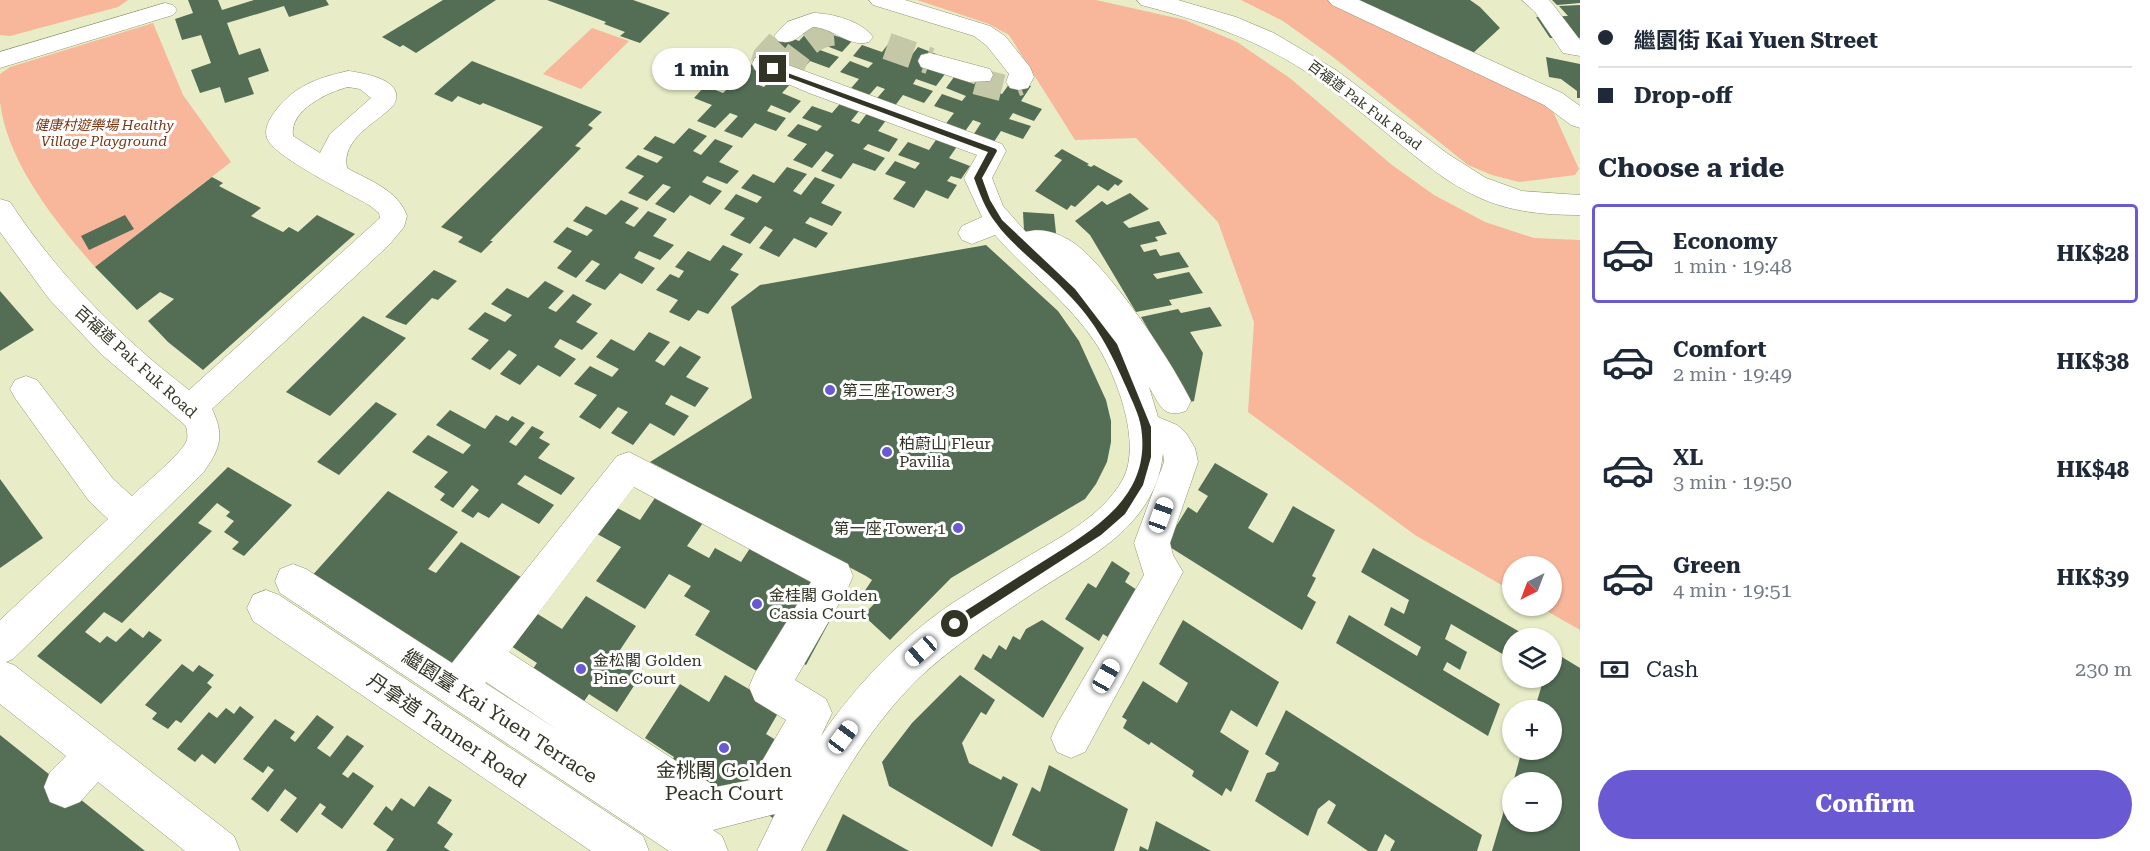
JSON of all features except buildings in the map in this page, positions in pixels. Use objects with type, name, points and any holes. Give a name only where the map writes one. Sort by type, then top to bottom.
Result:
[{"type":"street","points":[[881,0],[982,31],[996,41],[991,74],[930,61]]},
{"type":"street","name":"百福道 Pak Fuk Road","points":[[1149,0],[1234,25],[1299,56],[1346,88],[1444,165],[1478,186],[1505,197],[1531,203],[1578,205]]},
{"type":"street","points":[[1340,0],[1553,99],[1580,119]]},
{"type":"street","points":[[1534,0],[1544,33],[1554,47],[1576,48]]},
{"type":"street","points":[[0,60],[165,10]]},
{"type":"street","points":[[786,36],[799,23],[817,19],[841,26],[861,37]]},
{"type":"street","points":[[836,32],[861,37],[886,46]]},
{"type":"street","points":[[764,64],[993,151],[978,178],[986,200],[1011,233],[1072,291],[1101,327],[1114,347],[1133,387],[1146,427],[1146,457],[1137,485],[1122,511],[1098,532],[973,611],[937,637],[904,666],[872,699],[843,737],[816,780],[778,851]]},
{"type":"street","points":[[190,409],[379,237],[394,220],[391,209],[385,202],[334,172]]},
{"type":"street","name":"百福道 Pak Fuk Road","points":[[0,209],[42,269],[83,316],[132,363],[199,417],[204,426],[205,438],[201,450],[191,462],[0,646]]},
{"type":"street","points":[[972,233],[1011,233],[1048,242],[1066,254],[1108,299],[1175,402]]},
{"type":"street","points":[[26,389],[101,490],[132,519]]},
{"type":"street","points":[[1071,738],[1158,558],[1181,462],[1181,453],[1171,438],[1163,432],[1146,427]]},
{"type":"street","points":[[457,688],[629,467],[835,576],[769,687],[812,713],[764,798],[712,808],[482,657]]},
{"type":"street","name":"繼園臺 Kai Yuen Terrace","points":[[293,581],[707,851]]},
{"type":"street","name":"丹拿道 Tanner Road","points":[[266,608],[628,851]]},
{"type":"street","points":[[0,679],[219,851]]},
{"type":"street","points":[[65,787],[96,754]]},
{"type":"green space","points":[[0,0],[128,0],[118,7],[10,36],[0,35]]},
{"type":"green space","points":[[917,0],[1096,0],[1185,20],[1237,42],[1291,79],[1392,165],[1434,195],[1485,222],[1534,238],[1580,240],[1580,630],[1556,616],[1562,616],[1562,556],[1502,556],[1502,585],[1415,535],[1248,412],[1254,322],[1218,222],[1136,138],[1075,140],[1009,35],[989,24]]},
{"type":"green space","points":[[1241,0],[1326,0],[1551,107],[1579,169],[1575,175],[1519,182],[1492,175],[1468,165],[1333,57],[1283,21]]},
{"type":"green space","name":"健康村遊樂場 Healthy Village Playground","points":[[153,23],[183,95],[231,162],[95,267],[50,211],[12,147],[4,125],[0,102],[0,74],[10,67]]},
{"type":"green space","points":[[592,28],[629,41],[581,89],[543,74]]},
{"type":"tunnel","points":[[798,74],[791,67],[803,47],[814,38],[836,32]]},
{"type":"tunnel","points":[[764,64],[766,57],[786,36]]},
{"type":"tunnel","points":[[887,46],[930,61]]},
{"type":"tunnel","points":[[976,81],[1003,88],[1019,82]]},
{"type":"place","name":"第三座 Tower 3","points":[[830,390]]},
{"type":"place","name":"柏蔚山 Fleur Pavilia","points":[[887,452]]},
{"type":"place","name":"第一座 Tower 1","points":[[958,528]]},
{"type":"place","name":"金桂閣 Golden Cassia Court","points":[[757,604]]},
{"type":"place","name":"金松閣 Golden Pine Court","points":[[581,669]]},
{"type":"place","name":"金桃閣 Golden Peach Court","points":[[724,748]]},
{"type":"route","points":[[773,69],[993,151],[978,178],[986,200],[999,222],[1072,291],[1101,327],[1114,347],[1140,407],[1146,427],[1146,457],[1137,485],[1122,511],[1098,532],[955,624]]}]
